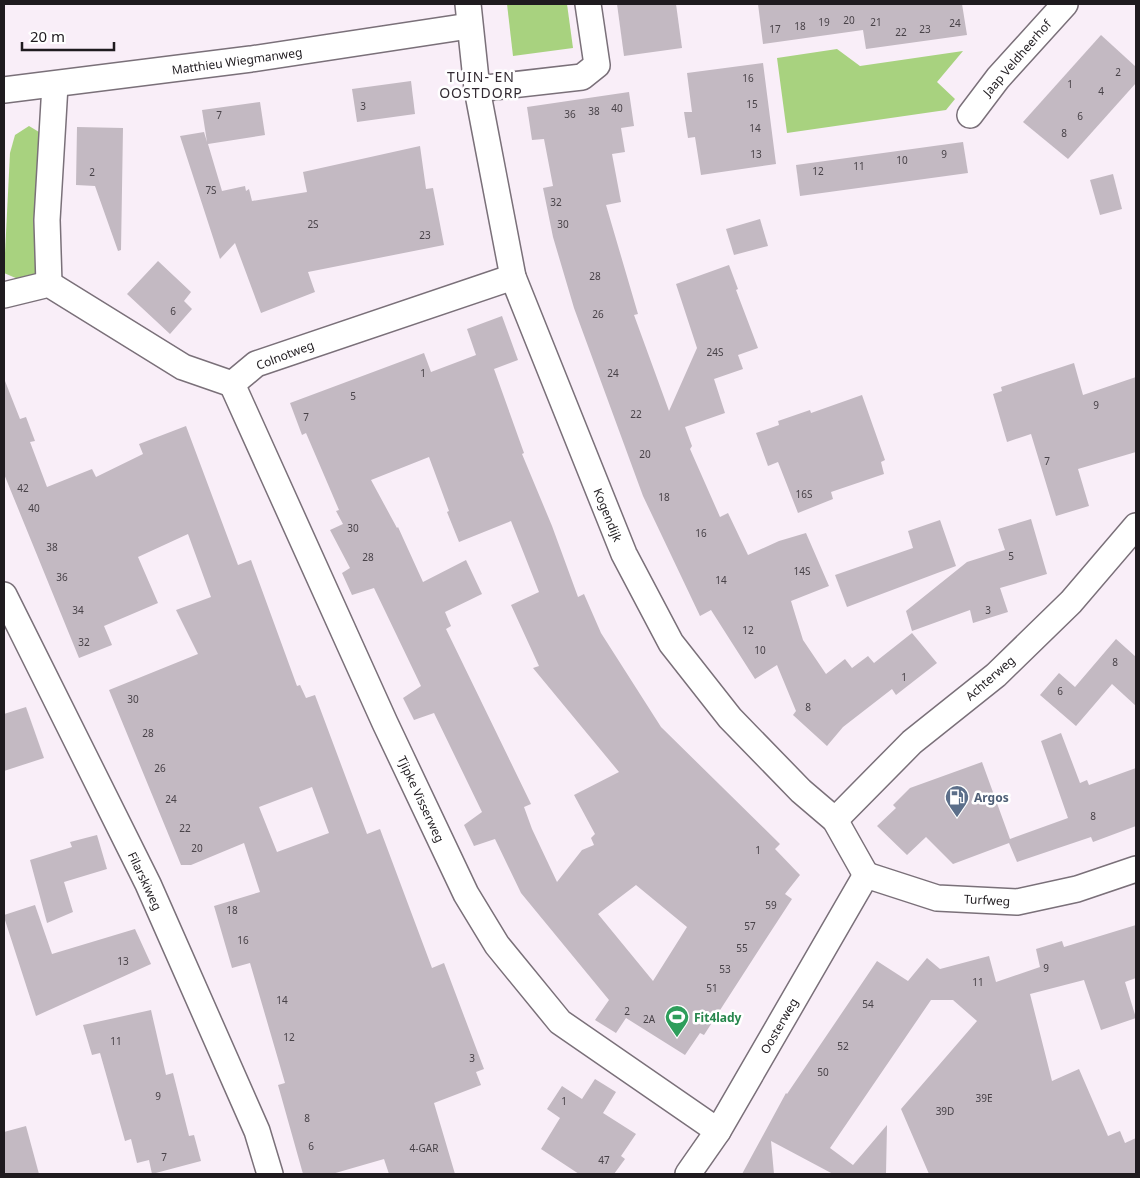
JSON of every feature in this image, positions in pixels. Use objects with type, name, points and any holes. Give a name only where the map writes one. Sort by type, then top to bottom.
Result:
[{"type":"street","points":[[477,89],[582,77],[597,65],[588,4]]},
{"type":"street","name":"Jaap Veldheerhof","points":[[970,114],[998,78],[1065,4]]},
{"type":"street","name":"Kogendijk","points":[[469,15],[477,89],[513,277],[624,554],[672,643],[730,718],[801,791],[835,820],[866,875]]},
{"type":"street","name":"Matthieu Wiegmanweg","points":[[4,90],[251,59],[469,15]]},
{"type":"street","points":[[50,284],[47,220],[55,84]]},
{"type":"street","name":"Colnotweg","points":[[232,384],[256,364],[513,277]]},
{"type":"street","points":[[4,295],[50,284],[183,367],[232,384]]},
{"type":"street","name":"Tjipke Visserweg","points":[[232,384],[466,894],[497,945],[560,1022],[718,1132]]},
{"type":"street","name":"Achterweg","points":[[835,820],[912,742],[996,675],[1064,609],[1136,526]]},
{"type":"street","name":"Filarskiweg","points":[[4,595],[148,884],[257,1131],[270,1174]]},
{"type":"street","name":"Turfweg","points":[[866,875],[937,898],[1017,902],[1077,889],[1136,869]]},
{"type":"street","name":"Oosterweg","points":[[688,1174],[718,1132],[866,875]]},
{"type":"green space","points":[[507,4],[567,4],[573,48],[513,56]]},
{"type":"green space","points":[[837,49],[860,66],[963,51],[937,82],[955,99],[946,110],[787,133],[777,58]]},
{"type":"green space","points":[[29,126],[39,132],[41,144],[36,273],[34,277],[18,279],[4,273],[10,153],[15,135]]},
{"type":"building","points":[[617,4],[676,4],[682,48],[624,56]]},
{"type":"building","points":[[758,4],[962,4],[967,35],[866,49],[863,30],[763,44]]},
{"type":"building","points":[[1101,35],[1136,67],[1136,83],[1068,159],[1023,122]]},
{"type":"building","points":[[763,63],[776,164],[701,175],[695,137],[688,138],[684,112],[692,112],[687,73]]},
{"type":"building","points":[[411,81],[415,114],[357,122],[352,89]]},
{"type":"building","points":[[629,92],[634,126],[621,128],[625,152],[612,154],[621,202],[606,205],[638,314],[634,315],[669,411],[697,348],[676,284],[729,265],[738,289],[736,290],[758,348],[738,355],[743,369],[714,379],[725,413],[685,427],[692,446],[690,449],[720,517],[728,513],[748,555],[779,541],[806,533],[829,586],[791,601],[803,640],[826,674],[845,659],[852,668],[868,656],[874,663],[912,633],[937,663],[896,695],[892,689],[843,727],[827,746],[793,715],[796,711],[777,665],[755,679],[711,610],[700,616],[643,496],[574,308],[553,237],[543,188],[553,186],[544,139],[532,140],[527,107]]},
{"type":"building","points":[[260,102],[265,135],[208,144],[222,191],[245,186],[246,191],[249,189],[252,201],[307,192],[303,172],[420,146],[426,189],[433,188],[444,245],[308,272],[315,292],[261,313],[235,243],[220,259],[180,136],[204,132],[207,142],[202,110]]},
{"type":"building","points":[[77,127],[123,128],[121,250],[118,251],[95,186],[76,185]]},
{"type":"building","points":[[963,142],[968,173],[800,196],[796,165]]},
{"type":"building","points":[[1113,174],[1122,209],[1100,215],[1090,180]]},
{"type":"building","points":[[760,219],[768,246],[734,255],[726,229]]},
{"type":"building","points":[[158,261],[191,292],[184,301],[192,309],[170,334],[127,294]]},
{"type":"building","points":[[502,316],[518,360],[494,369],[524,453],[522,454],[552,526],[578,597],[584,594],[601,633],[661,727],[780,844],[775,849],[800,875],[785,894],[792,899],[704,1035],[700,1033],[685,1055],[626,1018],[616,1033],[595,1020],[609,1000],[521,893],[495,839],[474,846],[464,825],[482,812],[434,713],[414,720],[403,698],[421,686],[374,588],[352,595],[342,573],[350,568],[330,530],[343,524],[336,511],[339,510],[306,433],[302,435],[290,403],[424,353],[431,372],[476,355],[467,329]],"holes":[[[429,457],[459,542],[511,521],[539,592],[511,605],[539,666],[533,668],[619,772],[574,795],[595,834],[591,838],[594,845],[582,850],[557,882],[532,829],[524,807],[531,804],[446,629],[451,626],[445,612],[482,594],[466,560],[423,582],[398,527],[371,480]],[[636,885],[687,927],[653,981],[598,914]]]},
{"type":"building","points":[[1074,363],[1083,395],[1136,377],[1136,452],[1078,469],[1089,506],[1056,516],[1031,434],[1007,442],[993,394],[1002,391],[1001,387]]},
{"type":"building","points":[[4,381],[20,419],[26,417],[35,441],[30,442],[47,487],[92,469],[96,477],[143,454],[139,444],[186,426],[238,565],[251,560],[297,686],[300,685],[306,698],[315,695],[367,834],[380,829],[432,968],[444,963],[484,1069],[476,1072],[481,1085],[434,1103],[455,1174],[389,1174],[384,1159],[332,1174],[303,1174],[278,1085],[285,1083],[250,963],[232,968],[214,906],[260,892],[244,843],[191,865],[181,865],[109,690],[198,654],[176,610],[211,597],[188,534],[138,557],[158,603],[104,626],[112,645],[79,658],[4,474]],"holes":[[[312,787],[329,833],[277,852],[259,807]]]},
{"type":"building","points":[[862,395],[885,460],[881,462],[884,474],[831,492],[833,499],[798,513],[778,462],[768,466],[756,433],[779,425],[778,421],[810,410],[811,413]]},
{"type":"building","points":[[1031,519],[1047,574],[1000,588],[1008,612],[973,623],[970,610],[912,631],[906,611],[967,562],[1005,550],[998,529]]},
{"type":"building","points":[[940,520],[956,566],[847,607],[835,575],[913,548],[908,531]]},
{"type":"building","points":[[1116,639],[1136,657],[1136,706],[1112,684],[1076,726],[1040,695],[1059,673],[1075,687]]},
{"type":"building","points":[[26,707],[44,758],[4,771],[4,714]]},
{"type":"building","points":[[1061,733],[1080,783],[1087,780],[1089,785],[1136,768],[1136,826],[1093,842],[1091,837],[1017,862],[1009,843],[953,864],[926,837],[907,855],[877,826],[896,808],[893,805],[910,788],[982,762],[1010,839],[1068,818],[1041,741]]},
{"type":"building","points":[[97,835],[107,869],[64,882],[73,912],[47,923],[30,860],[72,847],[70,842]]},
{"type":"building","points":[[35,905],[52,954],[135,929],[151,964],[36,1016],[4,917],[4,915]]},
{"type":"building","points":[[1136,925],[1136,978],[1125,982],[1136,1018],[1101,1030],[1084,980],[1030,994],[1052,1081],[1079,1069],[1108,1136],[1120,1131],[1125,1143],[1136,1138],[1136,1174],[929,1174],[901,1109],[977,1021],[953,1000],[931,1000],[830,1148],[853,1165],[887,1125],[886,1174],[833,1174],[771,1141],[774,1174],[742,1174],[786,1093],[877,961],[908,981],[927,958],[940,969],[989,956],[996,982],[1040,967],[1036,949],[1062,941],[1064,947]]},
{"type":"building","points":[[151,1010],[166,1075],[173,1073],[189,1136],[194,1135],[201,1161],[152,1174],[149,1160],[137,1163],[131,1139],[125,1141],[100,1053],[92,1055],[83,1025]]},
{"type":"building","points":[[595,1079],[616,1092],[603,1113],[636,1134],[621,1156],[625,1159],[614,1174],[579,1174],[541,1149],[560,1118],[547,1109],[562,1086],[582,1099]]},
{"type":"building","points":[[26,1126],[39,1174],[4,1174],[4,1132]]},
{"type":"place","name":"Argos","points":[[957,818]]},
{"type":"place","name":"Fit4lady","points":[[677,1038]]},
{"type":"district","name":"TUIN- EN OOSTDORP","points":[[481,84]]}]
